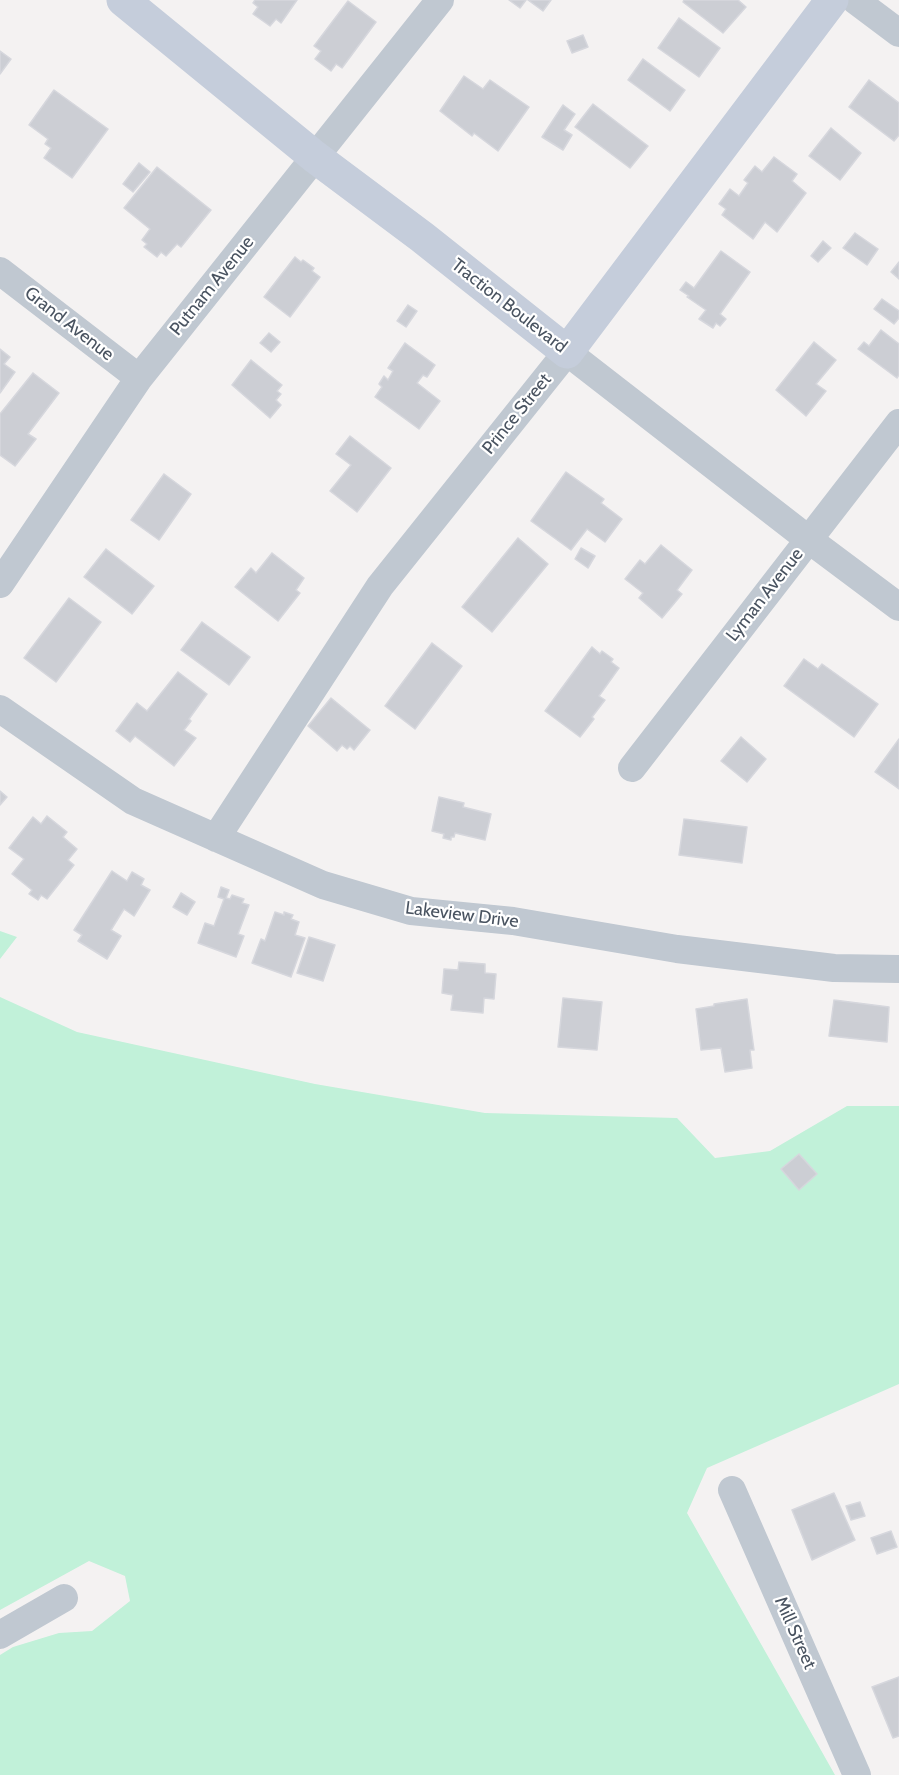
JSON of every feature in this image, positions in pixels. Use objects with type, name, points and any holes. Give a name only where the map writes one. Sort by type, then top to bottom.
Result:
[{"type":"street","name":"Traction Boulevard","points":[[123,0],[315,157],[423,237],[567,352],[899,607]]},
{"type":"street","name":"Putnam Avenue","points":[[0,584],[139,378],[440,0]]},
{"type":"street","name":"Prince Street","points":[[216,838],[380,586],[567,352],[832,0]]},
{"type":"street","points":[[855,0],[899,33]]},
{"type":"street","name":"Grand Avenue","points":[[0,271],[139,378]]},
{"type":"street","name":"Lyman Avenue","points":[[632,768],[899,423]]},
{"type":"street","name":"Lakeview Drive","points":[[0,709],[133,801],[323,885],[411,911],[513,921],[677,949],[834,968],[899,969]]},
{"type":"street","name":"Mill Street","points":[[732,1490],[857,1775]]},
{"type":"street","points":[[0,1635],[64,1598]]},
{"type":"green space","points":[[0,931],[17,937],[0,959]]},
{"type":"green space","points":[[0,997],[77,1032],[315,1084],[485,1113],[677,1118],[715,1158],[770,1151],[847,1106],[899,1106],[899,1384],[707,1468],[687,1513],[835,1775],[0,1775],[0,1655],[13,1647],[59,1633],[92,1631],[130,1601],[125,1576],[89,1561],[0,1610]]},
{"type":"building","points":[[255,0],[297,0],[281,23],[276,19],[270,26],[253,14],[258,7],[253,3]]},
{"type":"building","points":[[509,0],[526,0],[520,8]]},
{"type":"building","points":[[528,0],[551,0],[543,11]]},
{"type":"building","points":[[684,0],[738,0],[746,7],[723,33],[683,2]]},
{"type":"building","points":[[348,1],[376,22],[342,68],[336,64],[331,71],[315,59],[321,51],[314,46]]},
{"type":"building","points":[[679,18],[720,48],[699,77],[658,48]]},
{"type":"building","points":[[583,35],[588,47],[572,53],[567,41]]},
{"type":"building","points":[[0,51],[11,59],[0,74]]},
{"type":"building","points":[[643,59],[685,90],[670,111],[628,80]]},
{"type":"building","points":[[464,76],[483,89],[490,80],[529,107],[498,151],[474,133],[472,136],[440,111]]},
{"type":"building","points":[[869,80],[899,103],[899,135],[894,141],[849,107]]},
{"type":"building","points":[[54,90],[108,129],[72,178],[44,158],[51,148],[45,144],[48,139],[29,125]]},
{"type":"building","points":[[593,104],[648,146],[630,168],[575,127]]},
{"type":"building","points":[[563,105],[575,114],[564,130],[572,135],[563,150],[542,137]]},
{"type":"building","points":[[831,128],[861,153],[840,180],[809,156]]},
{"type":"building","points":[[774,157],[797,174],[792,181],[806,193],[777,232],[765,222],[753,239],[722,215],[726,209],[719,204],[730,189],[739,196],[748,183],[744,180],[755,166],[762,172]]},
{"type":"building","points":[[139,163],[150,172],[133,192],[123,184]]},
{"type":"building","points":[[157,167],[211,210],[181,247],[177,244],[166,256],[161,252],[157,257],[144,247],[147,244],[142,240],[150,229],[124,208]]},
{"type":"building","points":[[855,233],[878,249],[867,265],[843,248]]},
{"type":"building","points":[[823,241],[831,248],[818,262],[811,256]]},
{"type":"building","points":[[721,251],[750,272],[720,314],[726,319],[720,326],[716,323],[713,328],[699,319],[706,310],[680,290],[686,282],[694,288]]},
{"type":"building","points":[[295,257],[314,268],[312,271],[320,277],[290,317],[264,297]]},
{"type":"building","points":[[899,262],[899,279],[891,272]]},
{"type":"building","points":[[882,299],[899,311],[899,318],[894,324],[874,309]]},
{"type":"building","points":[[408,305],[417,311],[406,327],[397,321]]},
{"type":"building","points":[[881,330],[899,344],[899,375],[897,378],[858,349],[864,342],[869,346]]},
{"type":"building","points":[[269,333],[280,342],[271,352],[260,343]]},
{"type":"building","points":[[814,342],[836,360],[816,384],[826,391],[806,416],[776,390]]},
{"type":"building","points":[[405,343],[435,365],[427,377],[423,375],[417,383],[440,401],[419,429],[375,397],[382,387],[379,384],[384,376],[388,380],[393,371],[388,368]]},
{"type":"building","points":[[0,349],[10,357],[4,364],[15,372],[0,393]]},
{"type":"building","points":[[251,360],[282,385],[277,391],[281,394],[276,400],[281,405],[270,418],[232,385]]},
{"type":"building","points":[[33,373],[59,393],[28,434],[36,439],[15,466],[0,455],[0,414]]},
{"type":"building","points":[[350,436],[391,468],[357,512],[330,491],[351,465],[336,454]]},
{"type":"building","points":[[566,472],[604,499],[601,503],[622,519],[605,542],[587,529],[571,550],[531,521]]},
{"type":"building","points":[[164,474],[191,494],[159,540],[131,520]]},
{"type":"building","points":[[518,538],[548,564],[492,632],[462,607]]},
{"type":"building","points":[[661,545],[692,570],[677,590],[682,594],[662,618],[639,598],[643,593],[625,579],[640,560],[645,564]]},
{"type":"building","points":[[581,548],[595,556],[588,568],[575,559]]},
{"type":"building","points":[[106,549],[154,586],[132,614],[84,577]]},
{"type":"building","points":[[272,553],[304,578],[296,590],[300,593],[278,621],[235,587],[251,568],[256,573]]},
{"type":"building","points":[[69,598],[101,622],[56,682],[24,658]]},
{"type":"building","points":[[202,622],[250,657],[229,685],[181,650]]},
{"type":"building","points":[[432,643],[462,666],[415,729],[385,706]]},
{"type":"building","points":[[592,647],[600,654],[602,651],[613,659],[611,662],[619,668],[599,696],[605,700],[580,737],[545,711]]},
{"type":"building","points":[[804,659],[818,669],[822,664],[878,704],[854,737],[784,686]]},
{"type":"building","points":[[178,672],[207,694],[184,730],[196,738],[174,766],[135,736],[130,742],[116,731],[137,703],[147,711]]},
{"type":"building","points":[[331,698],[370,730],[354,750],[350,746],[347,749],[342,745],[337,751],[308,726]]},
{"type":"building","points":[[741,737],[766,759],[747,782],[721,761]]},
{"type":"building","points":[[899,739],[899,789],[875,772]]},
{"type":"building","points":[[0,791],[7,797],[0,805]]},
{"type":"building","points":[[439,797],[464,803],[463,807],[491,814],[485,840],[455,833],[451,840],[443,838],[444,834],[432,831]]},
{"type":"building","points":[[47,816],[67,832],[63,837],[77,849],[68,860],[74,865],[47,899],[41,895],[38,900],[29,894],[32,890],[12,874],[24,859],[9,848],[33,817],[41,824]]},
{"type":"building","points":[[684,819],[747,827],[742,863],[679,855]]},
{"type":"building","points":[[112,871],[127,881],[132,872],[144,879],[141,885],[150,890],[134,916],[124,909],[111,930],[121,936],[107,959],[78,941],[82,935],[74,930]]},
{"type":"building","points":[[221,887],[229,890],[226,898],[230,899],[232,895],[244,899],[242,903],[249,905],[238,934],[244,936],[236,957],[198,943],[205,923],[214,926],[224,899],[218,897]]},
{"type":"building","points":[[181,893],[195,902],[187,915],[173,907]]},
{"type":"building","points":[[275,912],[293,915],[291,919],[299,922],[295,935],[305,938],[291,977],[252,963],[261,939],[265,941]]},
{"type":"building","points":[[309,937],[335,945],[323,981],[297,973]]},
{"type":"building","points":[[459,962],[485,964],[485,973],[496,974],[494,999],[484,998],[483,1013],[451,1010],[453,995],[442,993],[444,969],[458,970]]},
{"type":"building","points":[[563,998],[602,1002],[597,1050],[558,1047]]},
{"type":"building","points":[[747,999],[754,1050],[750,1050],[752,1068],[725,1072],[721,1048],[701,1050],[696,1009]]},
{"type":"building","points":[[834,1000],[889,1007],[887,1042],[829,1036]]},
{"type":"building","points":[[799,1154],[817,1174],[799,1190],[781,1169]]},
{"type":"building","points":[[834,1493],[855,1540],[812,1560],[792,1510]]},
{"type":"building","points":[[860,1502],[865,1516],[851,1520],[846,1506]]},
{"type":"building","points":[[891,1531],[897,1547],[877,1554],[871,1538]]},
{"type":"building","points":[[899,1677],[899,1736],[893,1738],[872,1687]]}]
